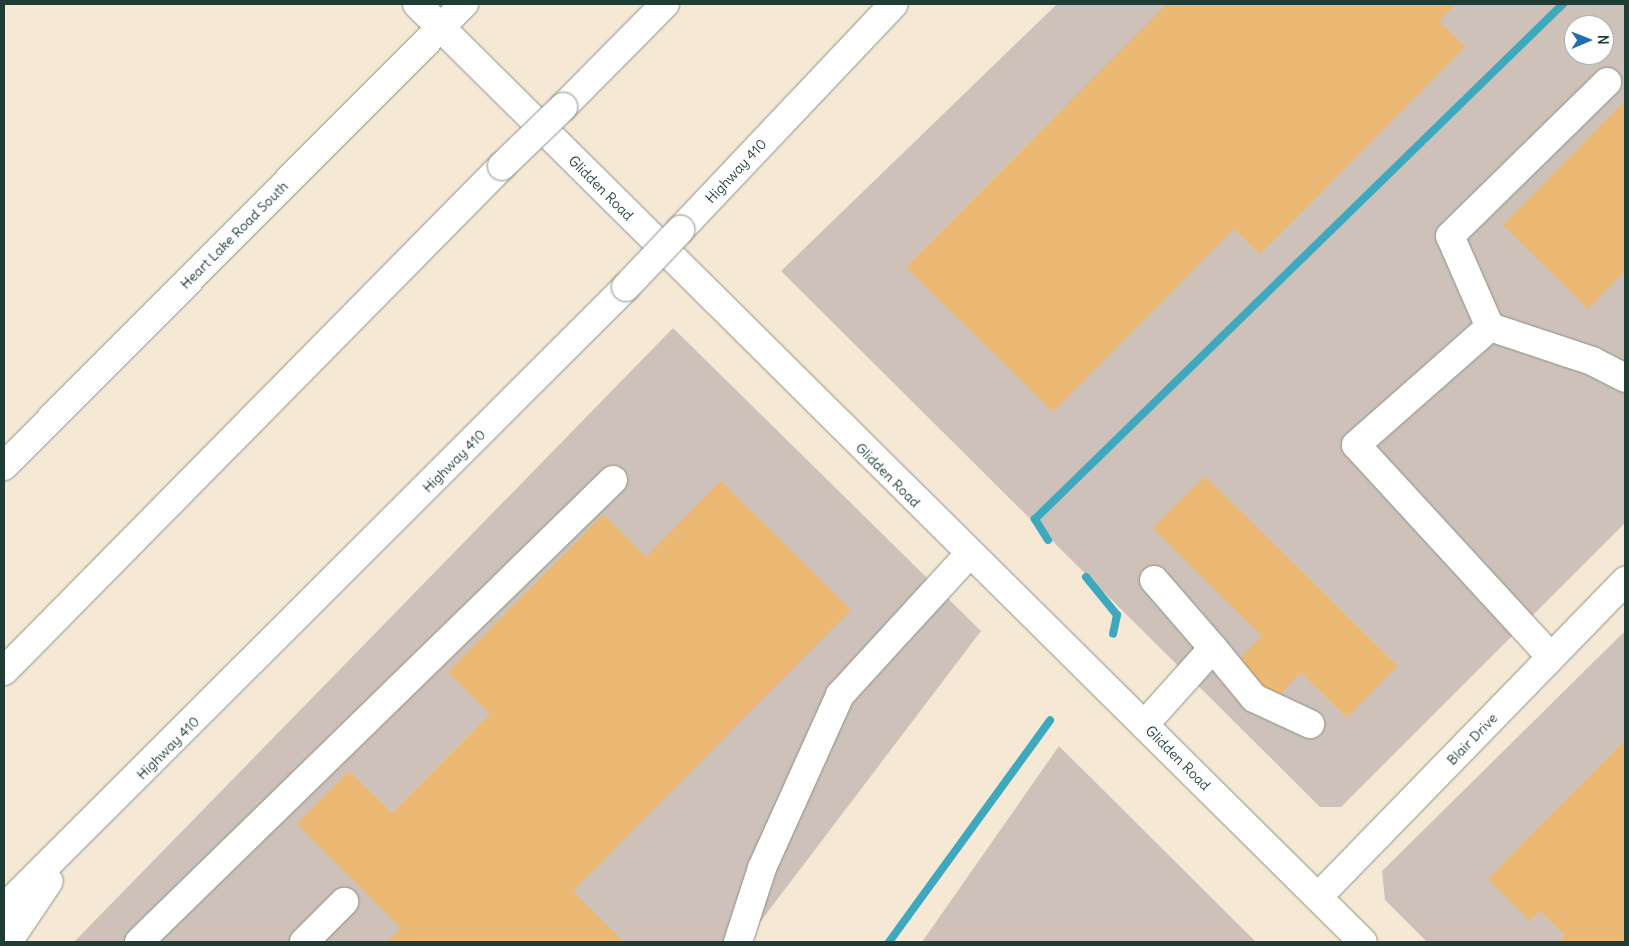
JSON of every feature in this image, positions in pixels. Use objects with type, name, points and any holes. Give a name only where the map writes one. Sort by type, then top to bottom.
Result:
[{"type":"main road","name":"Glidden Road","points":[[417,4],[969,554],[1363,942]]},
{"type":"main road","name":"Heart Lake Road South","points":[[4,466],[464,4]]},
{"type":"main road","points":[[4,671],[502,166],[665,4]]},
{"type":"main road","name":"Highway 410","points":[[4,908],[74,842],[626,287],[894,4]]},
{"type":"main road","points":[[1607,82],[1450,236],[1490,327],[1592,361],[1625,378]]},
{"type":"main road","points":[[1490,327],[1356,444],[1551,657]]},
{"type":"main road","points":[[139,942],[613,480]]},
{"type":"main road","points":[[738,942],[762,868],[840,695],[969,554]]},
{"type":"main road","points":[[1154,580],[1254,698],[1310,724]]},
{"type":"main road","name":"Blair Drive","points":[[1318,897],[1625,581]]},
{"type":"main road","points":[[1144,725],[1213,648]]},
{"type":"main road","points":[[8,942],[74,842]]},
{"type":"main road","points":[[304,942],[344,902]]},
{"type":"shaded area","points":[[1057,4],[1625,4],[1625,523],[1341,807],[1320,807],[781,271]]},
{"type":"shaded area","points":[[673,328],[981,631],[745,942],[74,942]]},
{"type":"shaded area","points":[[1625,631],[1625,942],[1427,942],[1385,900],[1382,871]]},
{"type":"shaded area","points":[[1059,746],[1256,942],[922,942]]},
{"type":"building","points":[[1167,4],[1456,4],[1439,21],[1465,47],[1260,254],[1234,229],[1053,412],[906,267]]},
{"type":"building","points":[[1625,101],[1625,271],[1588,309],[1503,225]]},
{"type":"building","points":[[1205,476],[1398,666],[1347,718],[1301,673],[1273,701],[1235,664],[1262,636],[1153,528]]},
{"type":"building","points":[[721,481],[851,610],[573,891],[624,942],[387,942],[401,928],[297,824],[349,771],[392,813],[490,714],[448,672],[603,514],[646,557]]},
{"type":"building","points":[[1624,741],[1625,942],[1558,942],[1565,935],[1540,911],[1530,921],[1488,879]]},
{"type":"waterway","points":[[1048,540],[1035,519],[1563,4]]},
{"type":"waterway","points":[[1086,577],[1117,615],[1113,634]]},
{"type":"waterway","points":[[889,942],[1050,720]]}]
